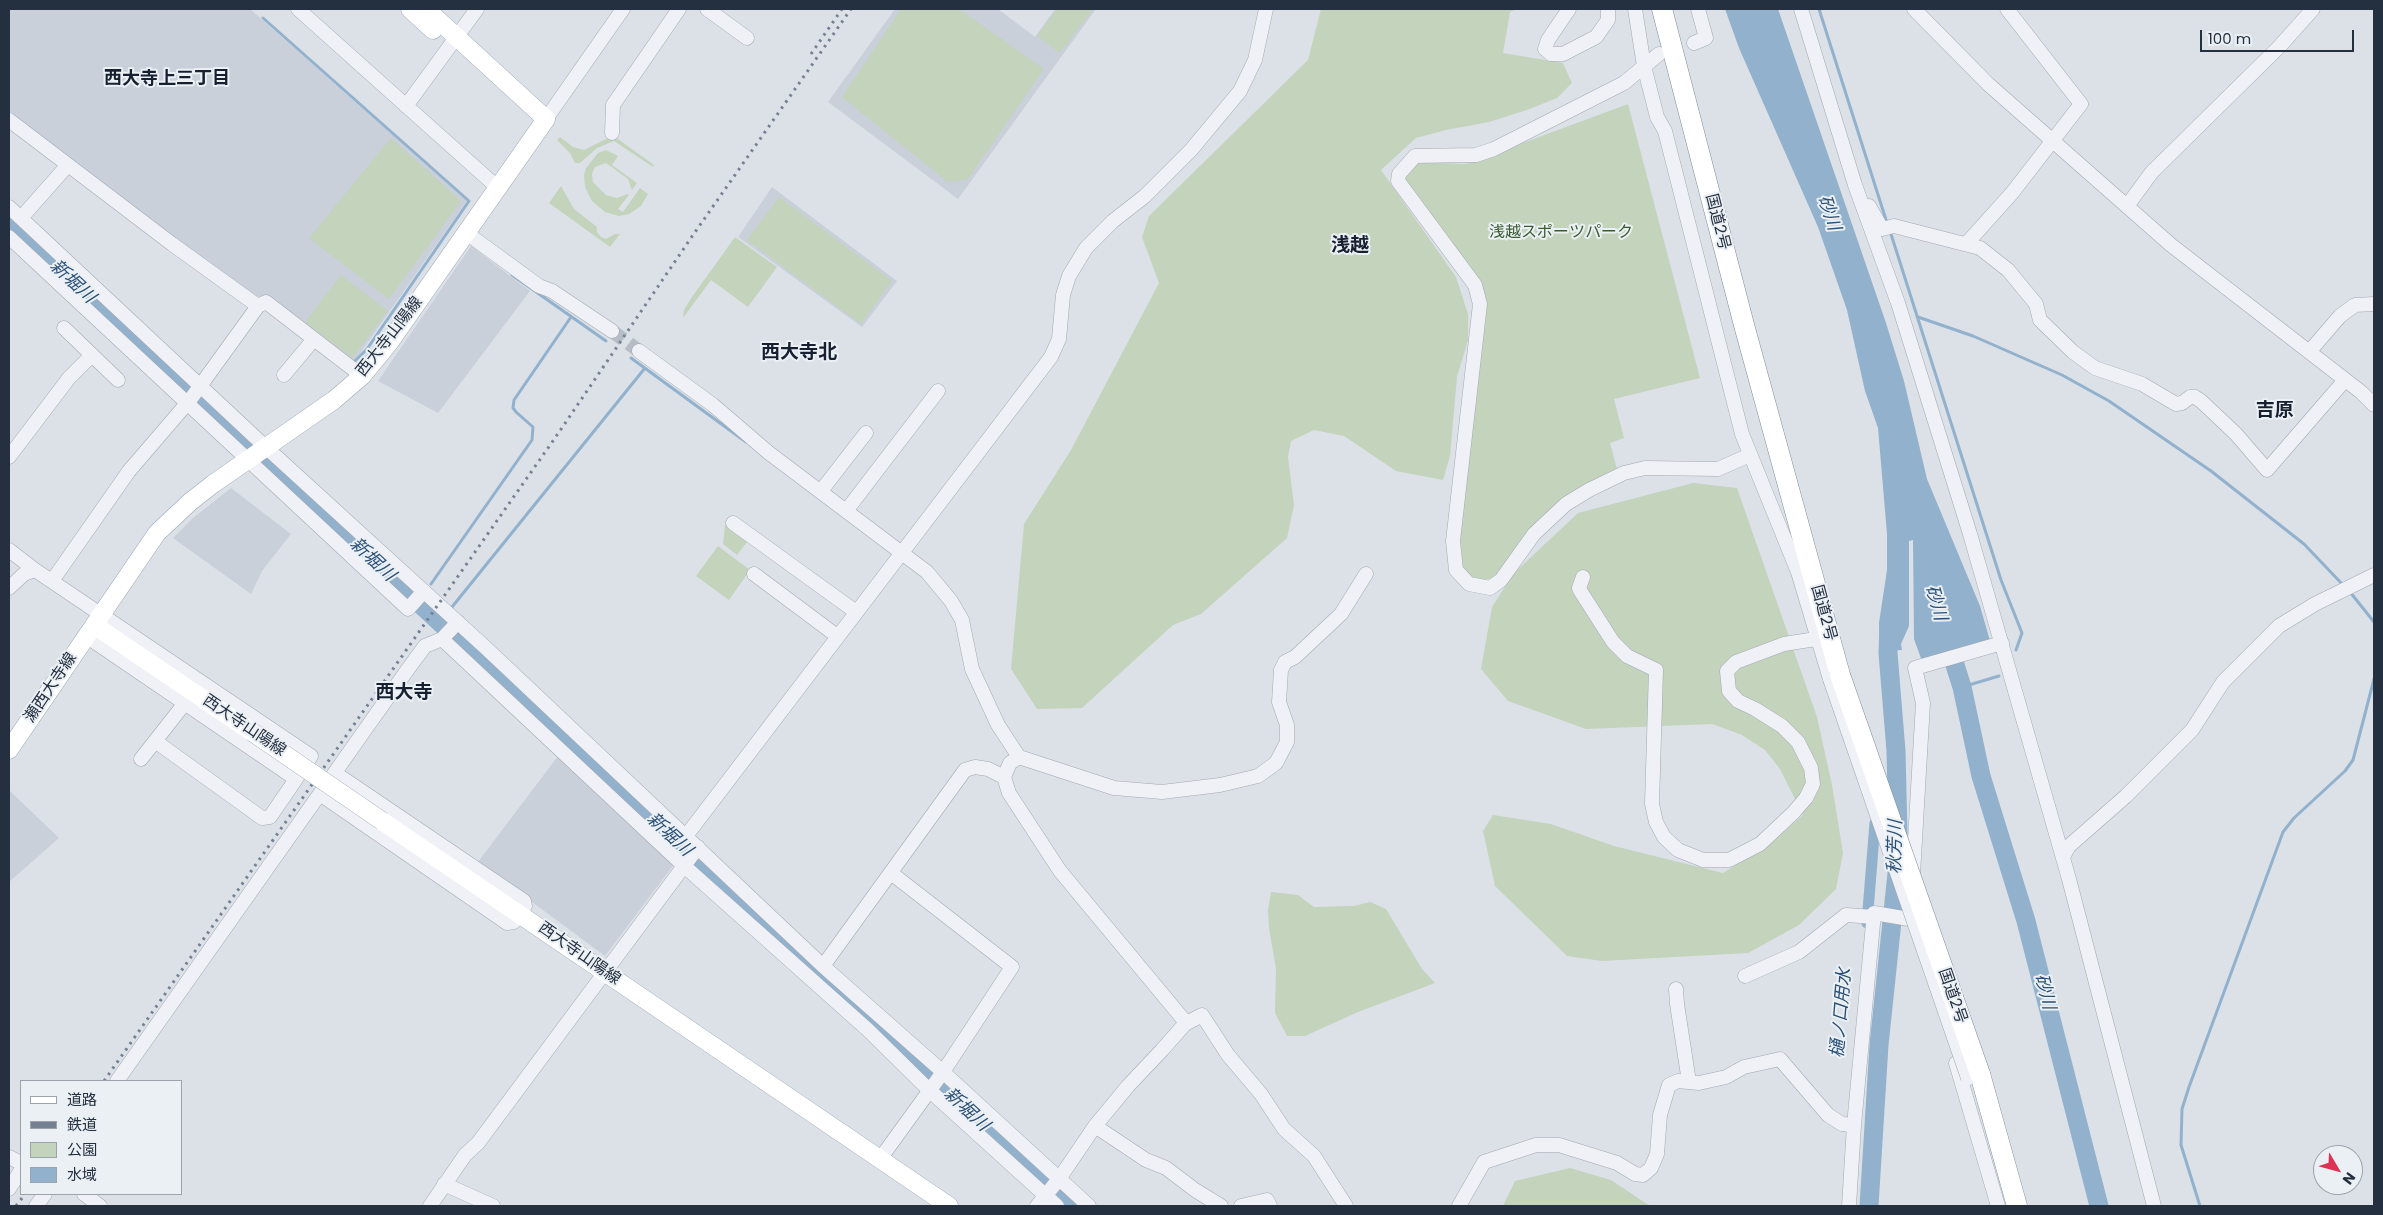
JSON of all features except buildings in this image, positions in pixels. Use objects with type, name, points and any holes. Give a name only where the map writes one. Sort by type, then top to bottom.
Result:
[{"type":"highway","name":"国道2号","points":[[1663,10],[1835,677],[1974,1076],[2017,1206]]},
{"type":"main road","points":[[410,9],[453,42],[541,125]]},
{"type":"main road","points":[[426,9],[453,42]]},
{"type":"main road","name":"西大寺山陽線","points":[[541,125],[389,343],[362,376],[334,400],[190,502],[157,533],[94,625],[949,1206]]},
{"type":"main road","name":"瀬西大寺線","points":[[9,750],[94,625]]},
{"type":"street","points":[[298,9],[496,187]]},
{"type":"street","points":[[406,106],[477,9]]},
{"type":"street","points":[[541,125],[623,9]]},
{"type":"street","points":[[612,133],[613,105],[679,9]]},
{"type":"street","points":[[707,9],[747,38]]},
{"type":"street","points":[[686,836],[1051,357],[1060,339],[1063,295],[1069,276],[1086,248],[1113,221],[1145,196],[1191,150],[1240,90],[1255,60],[1266,9]]},
{"type":"street","points":[[1568,9],[1545,48],[1552,54],[1562,54],[1596,37],[1608,20],[1608,9]]},
{"type":"street","points":[[1635,9],[1644,66],[1657,117],[1665,131],[1728,372],[1730,392],[1750,455],[1798,572],[1816,639],[1835,677]]},
{"type":"street","points":[[1694,43],[1706,38],[1698,9]]},
{"type":"street","points":[[1801,9],[1855,186],[1898,303],[2002,643],[2063,858],[2154,1206]]},
{"type":"street","points":[[1914,9],[1988,84],[2054,140],[2171,245],[2345,380],[2374,405]]},
{"type":"street","points":[[1967,243],[2012,193],[2081,104],[2006,9]]},
{"type":"street","points":[[2127,206],[2158,166],[2279,47],[2313,9]]},
{"type":"street","points":[[1658,54],[1624,83],[1494,149],[1476,155],[1414,156],[1398,174],[1398,181],[1475,285],[1480,304],[1453,541],[1456,570],[1469,584],[1490,588],[1501,580],[1534,534],[1566,504],[1589,490],[1624,473],[1645,468],[1718,469],[1750,455]]},
{"type":"street","points":[[9,120],[67,166],[258,306]]},
{"type":"street","points":[[21,218],[67,166]]},
{"type":"street","points":[[1855,186],[1861,191],[1882,229],[1890,227],[1967,243],[1980,248],[2008,270],[2036,304],[2040,320],[2085,361],[2096,368],[2151,388],[2176,404],[2182,403],[2190,397],[2201,401],[2236,434],[2267,470],[2345,380]]},
{"type":"street","points":[[9,207],[456,624],[478,656],[628,811],[691,856],[823,966],[874,1023],[936,1081],[1043,1198],[1057,1206]]},
{"type":"street","points":[[465,232],[539,286],[552,291],[612,331]]},
{"type":"street","points":[[9,237],[188,401],[248,460],[408,609],[422,593]]},
{"type":"street","points":[[52,581],[129,471],[188,401],[258,306],[266,302],[362,376]]},
{"type":"street","points":[[2309,352],[2340,316],[2355,305],[2374,304]]},
{"type":"street","points":[[64,328],[118,380]]},
{"type":"street","points":[[284,374],[314,339]]},
{"type":"street","points":[[639,351],[713,405],[769,453],[927,572],[951,601],[962,620],[972,669],[998,725],[1020,757],[1114,788],[1162,792],[1220,785],[1258,776],[1276,762],[1286,742],[1287,725],[1279,702],[1281,670],[1285,662],[1295,657],[1341,614],[1366,574]]},
{"type":"street","points":[[9,457],[69,378],[92,355]]},
{"type":"street","points":[[846,511],[938,391]]},
{"type":"street","points":[[821,492],[866,433]]},
{"type":"street","points":[[733,523],[856,612]]},
{"type":"street","points":[[9,550],[52,581],[94,625],[184,703],[296,779]]},
{"type":"street","points":[[366,568],[379,553]]},
{"type":"street","points":[[9,588],[24,574],[35,570]]},
{"type":"street","points":[[754,574],[837,636]]},
{"type":"street","points":[[2063,858],[2069,846],[2126,796],[2192,730],[2223,682],[2269,636],[2294,616],[2346,587],[2374,575]]},
{"type":"street","points":[[1583,577],[1579,588],[1613,642],[1627,656],[1656,670],[1652,804],[1656,822],[1664,837],[1678,850],[1703,860],[1729,860],[1760,844],[1793,813],[1806,798],[1813,784],[1811,768],[1798,742],[1782,726],[1738,701],[1729,692],[1727,672],[1736,662],[1784,644],[1816,639]]},
{"type":"street","points":[[118,1080],[425,646],[443,638],[456,624]]},
{"type":"street","points":[[94,625],[311,756],[270,817],[262,818],[155,741]]},
{"type":"street","points":[[443,638],[478,656],[686,836],[691,856],[936,1081],[1088,1206]]},
{"type":"street","points":[[1998,1206],[1961,1079],[1908,919],[1923,703],[1915,668],[2002,643]]},
{"type":"street","points":[[141,759],[184,703]]},
{"type":"street","points":[[1020,757],[1010,764],[1004,777],[1009,793],[1060,871],[1177,1011],[1184,1024]]},
{"type":"street","points":[[823,966],[965,770],[976,767],[988,769],[1004,777]]},
{"type":"street","points":[[320,794],[507,923],[514,922],[520,914],[525,906],[524,901],[335,773]]},
{"type":"street","points":[[628,811],[640,796]]},
{"type":"street","points":[[430,1206],[465,1155],[484,1135],[691,856]]},
{"type":"street","points":[[880,1159],[936,1081],[1012,966],[890,873]]},
{"type":"street","points":[[1745,976],[1799,952],[1846,915],[1908,919]]},
{"type":"street","points":[[1849,1206],[1849,1125],[1870,916]]},
{"type":"street","points":[[1676,989],[1689,1082]]},
{"type":"street","points":[[1043,1198],[1058,1180],[1095,1126],[1184,1024],[1202,1015],[1228,1055],[1261,1094],[1284,1130],[1314,1156],[1346,1206]]},
{"type":"street","points":[[1459,1206],[1484,1162],[1536,1146],[1559,1145],[1601,1157],[1617,1163],[1636,1174],[1643,1175],[1651,1168],[1657,1154],[1660,1115],[1668,1086],[1678,1081],[1699,1083],[1726,1077],[1744,1067],[1780,1059],[1828,1115],[1849,1125]]},
{"type":"street","points":[[1974,1076],[1983,1120],[2007,1206]]},
{"type":"street","points":[[1095,1126],[1146,1160],[1166,1168],[1195,1190],[1221,1206]]},
{"type":"street","points":[[9,1157],[20,1163]]},
{"type":"street","points":[[9,1189],[20,1172]]},
{"type":"street","points":[[444,1184],[493,1206]]},
{"type":"street","points":[[36,1206],[44,1195]]},
{"type":"street","points":[[85,1195],[100,1206]]},
{"type":"street","points":[[1241,1206],[1267,1200],[1270,1206]]},
{"type":"shaded area","points":[[9,9],[250,9],[467,201],[354,362],[266,295],[256,297],[113,195],[9,113]]},
{"type":"shaded area","points":[[895,9],[998,9],[1035,37],[1055,9],[1096,9],[958,199],[828,102]]},
{"type":"shaded area","points":[[772,187],[897,281],[862,327],[738,237]]},
{"type":"shaded area","points":[[471,246],[530,291],[438,413],[378,381]]},
{"type":"shaded area","points":[[231,488],[291,534],[262,571],[251,594],[173,538],[193,518]]},
{"type":"shaded area","points":[[558,756],[675,863],[605,956],[478,862]]},
{"type":"shaded area","points":[[9,790],[59,838],[9,882]]},
{"type":"green space","points":[[901,9],[959,9],[1044,69],[967,180],[948,182],[842,97]]},
{"type":"green space","points":[[1057,9],[1093,9],[1060,53],[1037,36]]},
{"type":"green space","points":[[1321,9],[1517,9],[1510,12],[1503,53],[1563,63],[1572,83],[1557,98],[1527,110],[1489,122],[1416,138],[1381,170],[1456,277],[1468,314],[1468,340],[1457,377],[1450,456],[1443,480],[1396,471],[1344,436],[1314,430],[1291,441],[1288,457],[1294,505],[1287,538],[1201,614],[1173,625],[1082,708],[1037,709],[1011,669],[1024,524],[1071,450],[1159,283],[1142,237],[1149,216],[1308,60]]},
{"type":"green space","name":"浅越スポーツパーク","points":[[1628,104],[1700,378],[1614,399],[1624,438],[1610,443],[1617,469],[1562,499],[1539,519],[1498,576],[1482,581],[1470,579],[1463,571],[1458,556],[1485,310],[1485,294],[1402,182],[1404,174],[1413,166],[1422,162],[1465,164],[1485,159],[1504,150]]},
{"type":"green space","points":[[560,137],[573,147],[584,150],[606,139],[618,139],[654,165],[653,167],[614,141],[597,148],[580,163],[575,163],[570,153],[557,140]]},
{"type":"green space","points":[[391,138],[461,201],[389,299],[309,238]]},
{"type":"green space","points":[[606,150],[618,156],[612,165],[637,183],[632,190],[628,179],[606,163],[595,167],[592,174],[593,182],[606,195],[617,198],[629,195],[618,209],[623,212],[640,188],[648,194],[641,206],[629,214],[619,216],[605,212],[592,201],[585,187],[584,175],[586,168],[598,153]]},
{"type":"green space","points":[[561,186],[574,209],[597,227],[597,232],[601,237],[606,239],[615,234],[620,234],[610,247],[549,203]]},
{"type":"green space","points":[[779,197],[892,281],[861,324],[747,240]]},
{"type":"green space","points":[[735,237],[777,267],[748,307],[711,280],[683,318],[684,310],[692,297]]},
{"type":"green space","points":[[341,275],[388,311],[352,358],[305,322]]},
{"type":"green space","points":[[1693,483],[1737,488],[1817,717],[1832,785],[1843,853],[1836,889],[1799,925],[1748,953],[1602,961],[1567,956],[1495,886],[1483,831],[1493,815],[1551,824],[1614,846],[1723,873],[1775,840],[1803,815],[1780,769],[1765,750],[1742,735],[1712,724],[1586,729],[1508,701],[1481,669],[1492,607],[1513,574],[1578,513]]},
{"type":"green space","points":[[725,525],[747,542],[737,555],[723,544]]},
{"type":"green space","points":[[718,546],[750,570],[729,600],[696,576]]},
{"type":"green space","points":[[1271,892],[1298,895],[1314,907],[1354,906],[1370,902],[1386,909],[1422,969],[1435,983],[1358,1012],[1305,1036],[1287,1036],[1275,1013],[1276,969],[1268,910]]},
{"type":"green space","points":[[1570,1168],[1611,1180],[1650,1206],[1503,1206],[1515,1181]]},
{"type":"water","points":[[1725,9],[1778,9],[1886,323],[1904,381],[1927,479],[1980,606],[1990,641],[1922,661],[1914,639],[1913,540],[1909,541],[1909,626],[1901,644],[1902,650],[1880,651],[1879,623],[1887,570],[1887,534],[1878,428],[1865,391],[1847,310],[1818,227],[1739,48]]},
{"type":"waterway","points":[[1819,9],[1887,223]]},
{"type":"waterway","points":[[263,18],[469,201],[367,349],[353,363]]},
{"type":"waterway","name":"新堀川","points":[[9,224],[245,442]]},
{"type":"waterway","points":[[1890,231],[2001,580],[2022,633],[2016,650]]},
{"type":"waterway","points":[[512,275],[606,341]]},
{"type":"waterway","points":[[431,584],[532,440],[533,427],[513,408],[514,400],[571,317]]},
{"type":"waterway","points":[[1918,317],[1973,336],[2062,375],[2109,401],[2211,471],[2304,544],[2344,586]]},
{"type":"waterway","points":[[631,358],[746,442]]},
{"type":"waterway","points":[[452,607],[645,368]]},
{"type":"waterway","name":"新堀川","points":[[269,464],[1070,1206]]},
{"type":"waterway","points":[[2350,592],[2374,622]]},
{"type":"waterway","name":"新堀川","points":[[439,622],[443,617]]},
{"type":"waterway","name":"秋芳川","points":[[1889,624],[1888,653],[1896,751],[1898,834]]},
{"type":"waterway","name":"砂川","points":[[1947,640],[1962,687],[1981,776],[2026,921],[2099,1206]]},
{"type":"waterway","points":[[1962,687],[1999,676]]},
{"type":"waterway","points":[[2200,1206],[2181,1145],[2182,1109],[2189,1087],[2283,832],[2294,818],[2345,771],[2353,760],[2374,679]]},
{"type":"waterway","name":"樋ノ口用水","points":[[1867,923],[1875,823]]},
{"type":"waterway","name":"秋芳川","points":[[1869,1206],[1879,1045],[1898,864]]},
{"type":"tunnel","points":[[612,331],[639,351]]},
{"type":"railway","points":[[811,54],[842,9]]},
{"type":"railway","points":[[105,1080],[555,438],[693,235],[851,9]]},
{"type":"railway","points":[[16,1206],[24,1195]]},
{"type":"district","name":"西大寺上三丁目","points":[[167,79]]},
{"type":"district","name":"浅越","points":[[1350,246]]},
{"type":"district","name":"西大寺北","points":[[799,353]]},
{"type":"district","name":"吉原","points":[[2275,411]]},
{"type":"district","name":"西大寺","points":[[404,693]]}]
